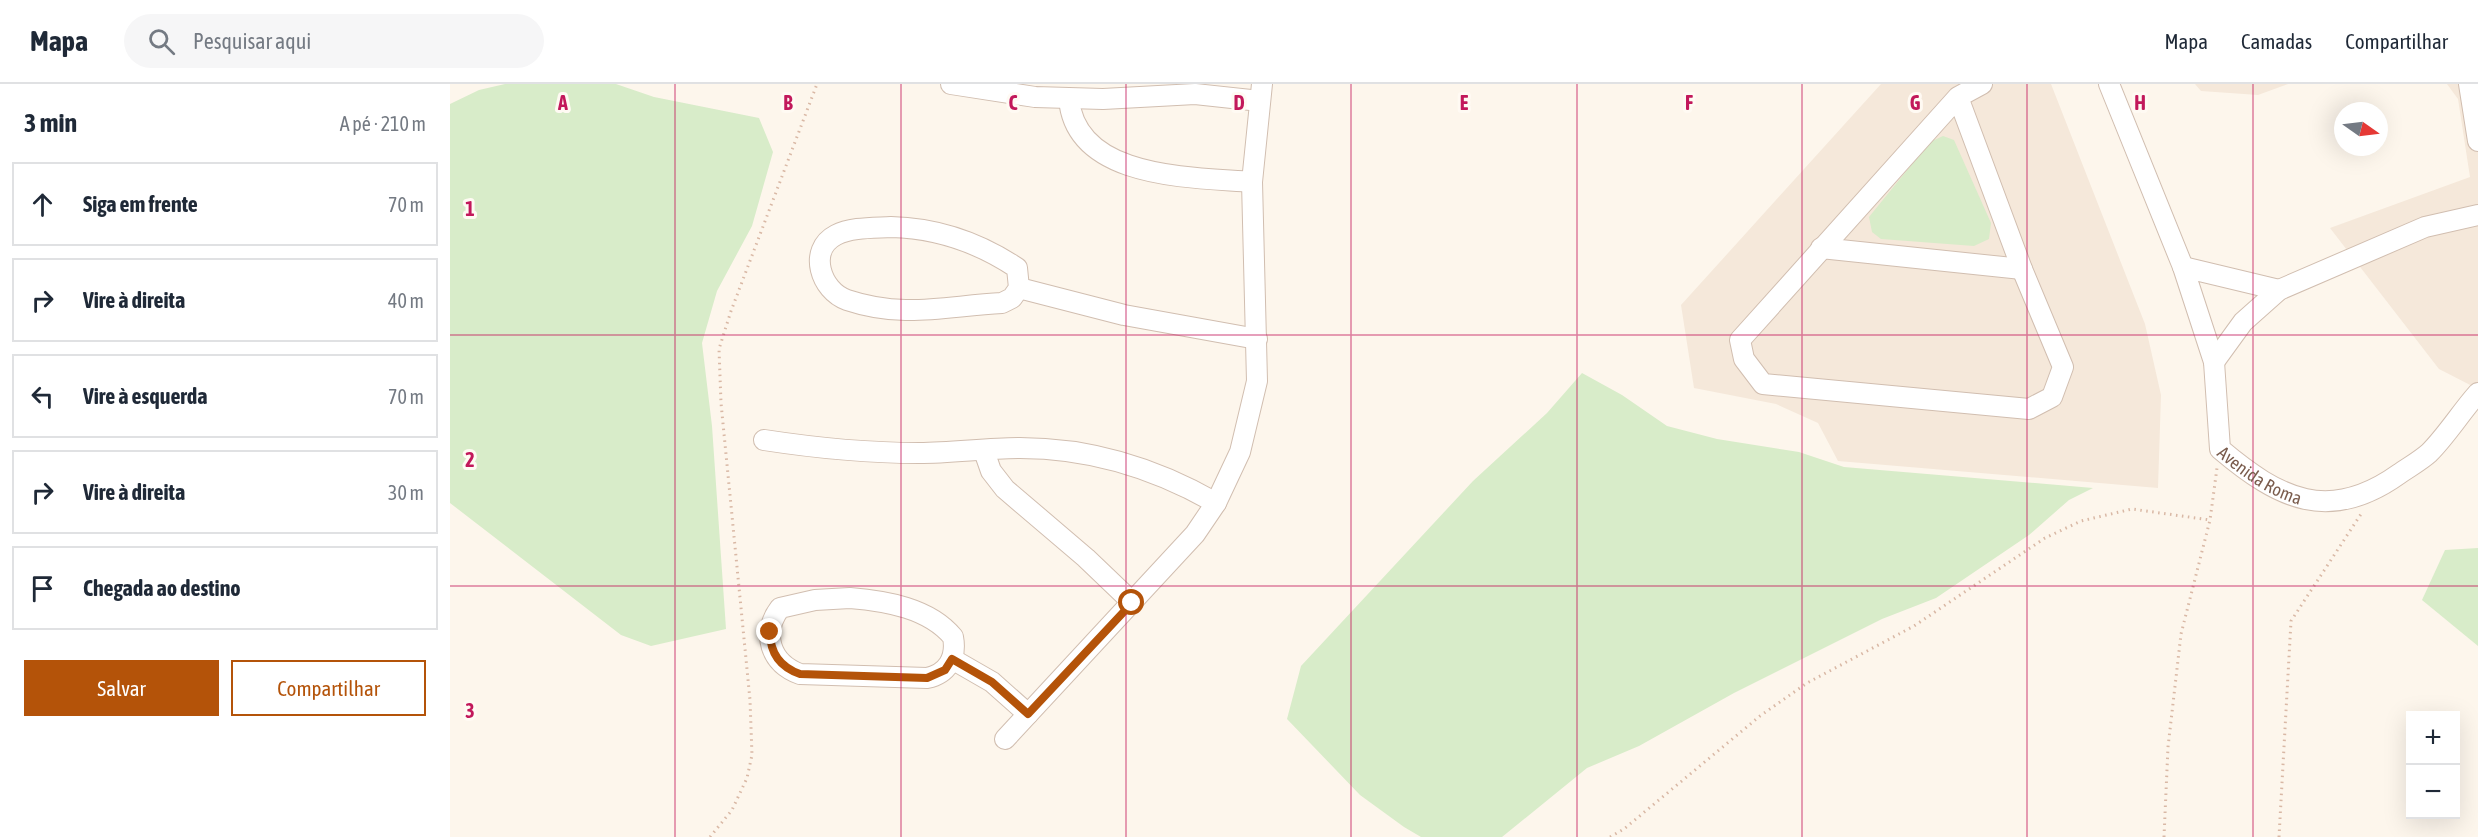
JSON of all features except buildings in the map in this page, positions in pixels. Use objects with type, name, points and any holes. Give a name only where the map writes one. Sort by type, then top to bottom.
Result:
[{"type":"street","points":[[951,84],[1004,94],[1069,99],[1261,93],[1252,182],[1257,381],[1240,452],[1215,503],[1195,534],[1005,739]]},
{"type":"street","points":[[1958,97],[2022,269],[2063,367],[2052,397],[2029,408],[1763,384],[1744,359],[1740,340],[1958,97],[1982,84]]},
{"type":"street","name":"Avenida Roma","points":[[2109,84],[2183,267],[2214,362],[2220,448],[2249,474],[2276,489],[2312,502],[2348,499],[2380,488],[2428,453],[2478,393]]},
{"type":"street","points":[[2472,86],[2478,141]]},
{"type":"street","points":[[1069,99],[1073,120],[1088,143],[1127,163],[1188,179],[1252,182]]},
{"type":"street","points":[[2214,362],[2243,322],[2279,290],[2425,227],[2475,210]]},
{"type":"street","points":[[873,228],[909,228],[946,234],[992,253],[1017,268],[1019,288],[1012,298],[1002,303],[942,310],[890,309],[839,296],[823,279],[820,263],[825,247],[837,234],[873,228]]},
{"type":"street","points":[[1821,248],[2022,269]]},
{"type":"street","points":[[2183,267],[2279,290]]},
{"type":"street","points":[[1019,288],[1124,315],[1257,339]]},
{"type":"street","points":[[764,440],[880,453],[1041,448],[1089,454],[1164,476],[1215,503]]},
{"type":"street","points":[[984,451],[991,471],[1005,489],[1051,527],[1132,603]]},
{"type":"street","points":[[824,599],[868,600],[903,607],[947,630],[953,637],[955,645],[952,659],[945,670],[927,678],[800,674],[783,666],[777,659],[772,650],[770,632],[780,608],[824,599]]},
{"type":"street","points":[[952,659],[992,682],[1028,714]]},
{"type":"path","points":[[710,837],[732,810],[747,778],[752,755],[750,700],[721,403],[719,349],[731,311],[818,84]]},
{"type":"path","points":[[2164,837],[2168,747],[2181,634],[2210,520],[2220,448]]},
{"type":"path","points":[[2279,837],[2291,621],[2380,488]]},
{"type":"path","points":[[1610,837],[1624,829],[1760,716],[1806,683],[1914,626],[2045,538],[2081,521],[2132,509],[2210,520]]},
{"type":"shaded area","points":[[1881,84],[2051,84],[2145,324],[2161,395],[2158,488],[1838,461],[1818,423],[1776,404],[1694,388],[1681,305]]},
{"type":"shaded area","points":[[2195,84],[2288,84],[2258,95],[2201,91]]},
{"type":"shaded area","points":[[2447,84],[2478,84],[2478,389],[2439,369],[2330,228],[2470,177],[2458,99]]},
{"type":"green space","points":[[505,84],[616,84],[654,97],[759,118],[773,152],[752,226],[717,291],[702,343],[712,426],[726,629],[651,646],[621,635],[450,503],[450,104],[479,90]]},
{"type":"green space","points":[[1943,136],[1954,140],[1991,223],[1989,239],[1974,246],[1881,239],[1872,232],[1869,217],[1930,142]]},
{"type":"green space","points":[[1582,373],[1622,395],[1667,426],[1717,439],[1799,452],[1844,467],[2093,488],[2069,500],[2029,535],[1936,598],[1882,619],[1734,693],[1639,746],[1587,768],[1502,837],[1421,837],[1360,795],[1287,719],[1301,666],[1473,481],[1547,413]]},
{"type":"green space","points":[[2478,548],[2478,646],[2422,600],[2445,550]]},
{"type":"route","points":[[770,632],[772,650],[777,659],[783,666],[800,674],[927,678],[945,670],[952,659],[980,673],[1028,714],[1132,603]]}]
